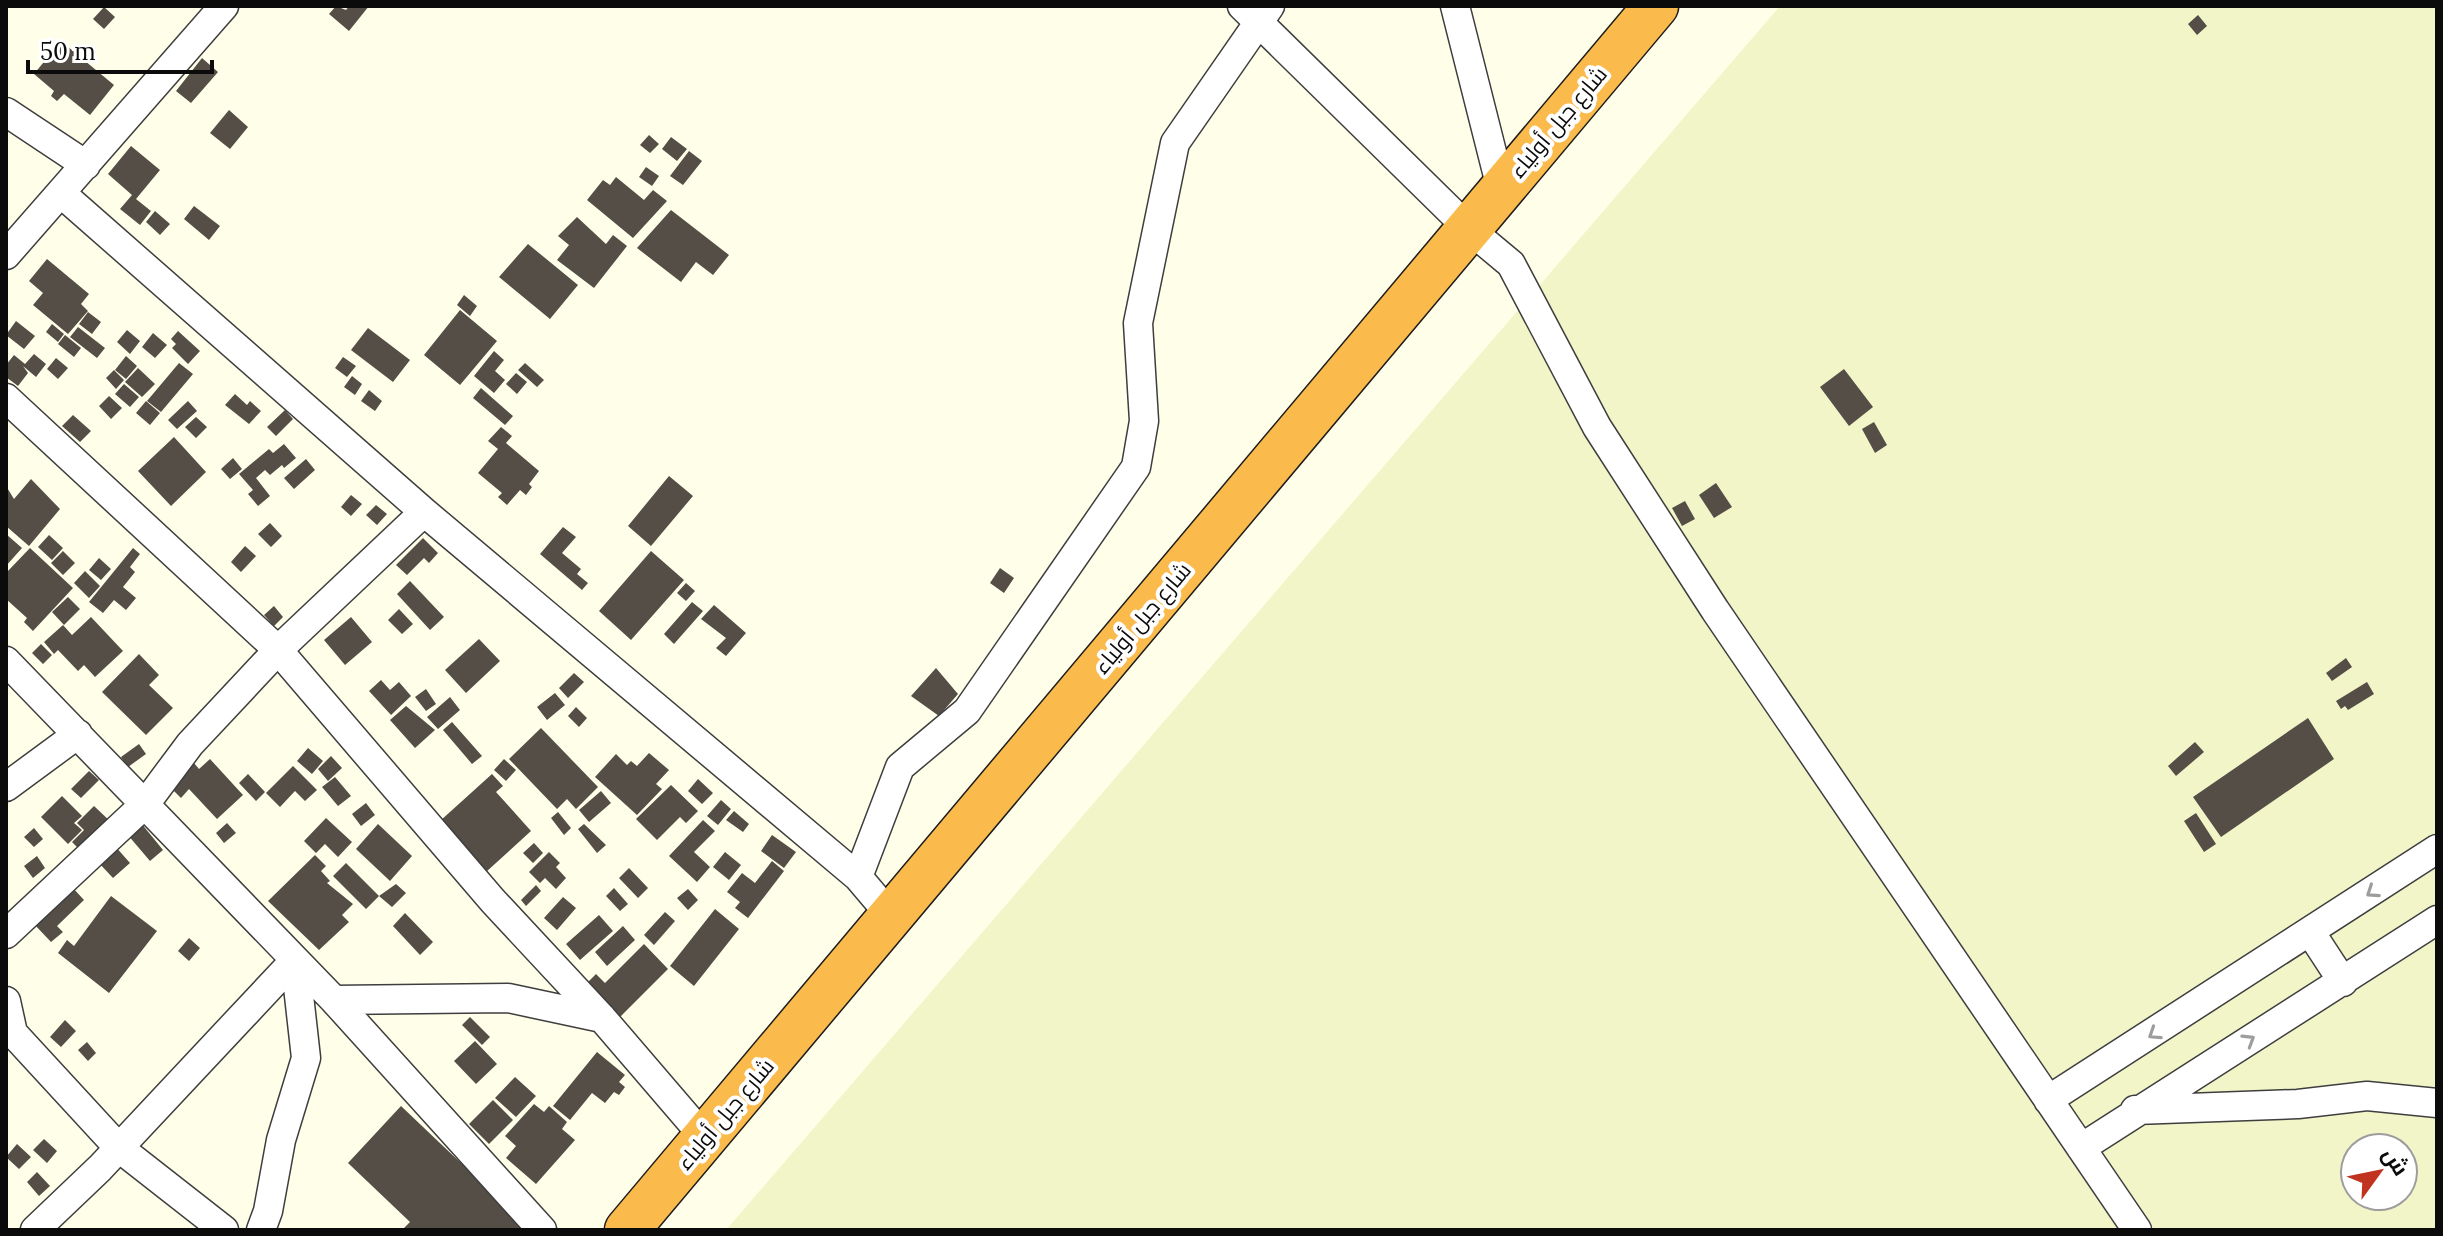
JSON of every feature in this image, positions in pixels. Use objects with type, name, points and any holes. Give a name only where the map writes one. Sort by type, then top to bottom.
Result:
[{"type":"highway","name":"شارع جبل أولياء","points":[[627,1230],[1656,6]]},
{"type":"street","points":[[6,255],[224,6]]},
{"type":"street","points":[[1455,6],[1501,188]]},
{"type":"street","points":[[858,877],[900,767],[967,711],[1136,467],[1144,421],[1138,323],[1175,143],[1257,12],[1469,229],[1511,264],[1597,427],[1690,571],[2137,1230]]},
{"type":"street","points":[[6,112],[86,165]]},
{"type":"street","points":[[62,194],[424,512],[858,877],[891,916]]},
{"type":"street","points":[[6,398],[278,650],[493,901],[602,1018],[705,1138]]},
{"type":"street","points":[[6,934],[146,803],[190,744],[278,650],[424,512]]},
{"type":"street","points":[[6,661],[334,1000],[542,1230]]},
{"type":"street","points":[[6,787],[78,734]]},
{"type":"street","points":[[2048,1100],[2437,849]]},
{"type":"street","points":[[2081,1148],[2135,1110],[2343,982],[2437,920]]},
{"type":"street","points":[[2311,933],[2343,982]]},
{"type":"street","points":[[35,1230],[295,960]]},
{"type":"street","points":[[261,1230],[268,1211],[281,1140],[306,1058],[295,960]]},
{"type":"street","points":[[334,1000],[508,998],[602,1018]]},
{"type":"street","points":[[6,1001],[8,1031],[118,1147],[224,1230]]},
{"type":"street","points":[[2135,1110],[2298,1104],[2367,1096],[2437,1103]]},
{"type":"green space","points":[[1780,6],[2437,6],[2437,1230],[726,1230]]},
{"type":"building","points":[[336,6],[346,10],[349,6],[369,6],[349,31],[329,14]]},
{"type":"building","points":[[104,7],[115,17],[104,29],[93,19]]},
{"type":"building","points":[[2198,15],[2207,26],[2197,35],[2188,24]]},
{"type":"building","points":[[61,41],[114,85],[90,115],[64,94],[57,101],[51,96],[54,91],[34,74]]},
{"type":"building","points":[[202,58],[218,72],[191,103],[176,91]]},
{"type":"building","points":[[229,110],[248,127],[230,149],[210,133]]},
{"type":"building","points":[[649,135],[659,144],[650,153],[640,145]]},
{"type":"building","points":[[671,137],[687,149],[677,161],[662,149]]},
{"type":"building","points":[[131,146],[160,170],[136,199],[151,211],[140,225],[120,209],[132,195],[108,174]]},
{"type":"building","points":[[689,151],[702,161],[683,185],[670,176]]},
{"type":"building","points":[[646,167],[659,176],[652,186],[639,177]]},
{"type":"building","points":[[616,177],[644,200],[653,190],[667,201],[633,238],[587,200],[603,180],[610,185]]},
{"type":"building","points":[[194,206],[220,226],[209,240],[184,219]]},
{"type":"building","points":[[671,210],[729,255],[713,275],[696,262],[681,282],[637,248]]},
{"type":"building","points":[[155,211],[170,224],[160,235],[146,222]]},
{"type":"building","points":[[577,217],[606,244],[613,235],[627,246],[594,288],[557,260],[569,245],[558,236]]},
{"type":"building","points":[[528,244],[578,285],[550,319],[499,277]]},
{"type":"building","points":[[47,259],[89,294],[81,304],[88,311],[68,334],[33,305],[43,293],[29,281]]},
{"type":"building","points":[[464,295],[477,306],[470,316],[457,305]]},
{"type":"building","points":[[460,310],[497,341],[460,385],[424,355]]},
{"type":"building","points":[[88,312],[101,322],[92,334],[79,324]]},
{"type":"building","points":[[16,321],[35,336],[24,349],[6,335]]},
{"type":"building","points":[[52,324],[64,334],[58,342],[46,332]]},
{"type":"building","points":[[78,327],[105,348],[97,358],[70,337]]},
{"type":"building","points":[[368,328],[410,360],[393,382],[351,350]]},
{"type":"building","points":[[127,330],[140,341],[130,354],[117,342]]},
{"type":"building","points":[[178,331],[200,351],[188,364],[172,348],[176,344],[171,339]]},
{"type":"building","points":[[153,333],[167,345],[155,358],[142,347]]},
{"type":"building","points":[[65,335],[81,348],[74,357],[58,344]]},
{"type":"building","points":[[494,351],[504,360],[495,371],[505,380],[494,393],[474,376]]},
{"type":"building","points":[[34,354],[46,364],[36,377],[23,366],[28,373],[18,386],[6,377],[6,365],[14,355],[25,364]]},
{"type":"building","points":[[126,356],[137,366],[126,379],[115,370]]},
{"type":"building","points":[[343,357],[356,366],[347,377],[335,368]]},
{"type":"building","points":[[56,358],[68,368],[58,379],[47,369]]},
{"type":"building","points":[[179,363],[193,374],[161,412],[147,401]]},
{"type":"building","points":[[525,363],[544,380],[537,387],[518,370]]},
{"type":"building","points":[[138,368],[155,384],[142,397],[125,382]]},
{"type":"building","points":[[1844,369],[1873,407],[1849,426],[1820,387]]},
{"type":"building","points":[[114,370],[124,380],[116,389],[106,378]]},
{"type":"building","points":[[516,373],[527,382],[517,394],[506,384]]},
{"type":"building","points":[[352,376],[362,384],[355,395],[344,387]]},
{"type":"building","points":[[124,384],[139,397],[130,407],[115,394]]},
{"type":"building","points":[[481,388],[513,416],[505,425],[473,398]]},
{"type":"building","points":[[369,390],[382,401],[375,411],[361,401]]},
{"type":"building","points":[[235,394],[247,405],[250,401],[261,411],[249,424],[225,405]]},
{"type":"building","points":[[109,396],[122,408],[111,419],[99,406]]},
{"type":"building","points":[[146,401],[160,413],[150,425],[136,413]]},
{"type":"building","points":[[188,401],[197,411],[177,429],[168,420]]},
{"type":"building","points":[[285,410],[293,419],[276,436],[267,427]]},
{"type":"building","points":[[73,415],[91,431],[80,442],[62,426]]},
{"type":"building","points":[[196,417],[207,427],[196,438],[185,427]]},
{"type":"building","points":[[1874,422],[1887,445],[1875,453],[1862,429]]},
{"type":"building","points":[[501,427],[512,436],[506,443],[539,471],[529,484],[532,487],[526,495],[520,490],[507,505],[498,497],[502,493],[478,473],[498,449],[488,441]]},
{"type":"building","points":[[174,437],[206,472],[171,506],[138,471]]},
{"type":"building","points":[[284,444],[296,458],[270,475],[265,470],[256,478],[270,496],[258,506],[248,494],[253,490],[239,474],[269,449],[273,453]]},
{"type":"building","points":[[233,458],[242,469],[230,479],[221,469]]},
{"type":"building","points":[[306,459],[315,470],[294,489],[284,478]]},
{"type":"building","points":[[669,476],[693,496],[651,546],[628,526]]},
{"type":"building","points":[[31,479],[60,509],[29,546],[6,526],[6,486],[14,499]]},
{"type":"building","points":[[1716,483],[1732,507],[1714,518],[1699,495]]},
{"type":"building","points":[[351,495],[362,504],[351,516],[341,507]]},
{"type":"building","points":[[1685,501],[1695,519],[1682,526],[1672,508]]},
{"type":"building","points":[[376,505],[387,514],[377,525],[366,515]]},
{"type":"building","points":[[270,523],[282,536],[271,547],[258,534]]},
{"type":"building","points":[[563,527],[576,537],[562,553],[581,569],[577,574],[588,583],[582,590],[540,554]]},
{"type":"building","points":[[6,534],[22,548],[6,566]]},
{"type":"building","points":[[49,535],[63,548],[52,560],[38,547]]},
{"type":"building","points":[[423,538],[438,553],[429,563],[424,558],[407,575],[396,565]]},
{"type":"building","points":[[245,546],[256,556],[241,572],[231,562]]},
{"type":"building","points":[[30,548],[73,588],[33,631],[24,622],[27,618],[6,599],[6,573]]},
{"type":"building","points":[[133,548],[140,554],[130,567],[135,572],[123,587],[136,598],[126,610],[114,600],[103,613],[89,602]]},
{"type":"building","points":[[63,551],[75,563],[63,575],[51,563]]},
{"type":"building","points":[[651,551],[684,580],[631,640],[599,611]]},
{"type":"building","points":[[99,558],[111,569],[101,580],[89,570]]},
{"type":"building","points":[[1000,568],[1014,578],[1004,593],[990,583]]},
{"type":"building","points":[[85,571],[100,586],[89,598],[74,583]]},
{"type":"building","points":[[410,581],[444,617],[430,630],[397,594]]},
{"type":"building","points":[[686,583],[695,591],[686,601],[677,593]]},
{"type":"building","points":[[68,597],[80,609],[64,625],[52,612]]},
{"type":"building","points":[[692,602],[703,611],[674,644],[664,634]]},
{"type":"building","points":[[714,605],[746,633],[726,656],[716,648],[726,638],[701,619]]},
{"type":"building","points":[[274,606],[283,617],[274,626],[264,615]]},
{"type":"building","points":[[399,609],[413,624],[402,634],[388,620]]},
{"type":"building","points":[[91,617],[123,651],[95,677],[84,665],[78,671],[58,650],[54,654],[44,642],[63,625],[72,635]]},
{"type":"building","points":[[351,617],[372,642],[345,665],[324,640]]},
{"type":"building","points":[[479,639],[500,661],[466,693],[445,670]]},
{"type":"building","points":[[41,644],[52,655],[43,664],[32,653]]},
{"type":"building","points":[[139,654],[159,675],[149,685],[173,708],[146,735],[102,692]]},
{"type":"building","points":[[2346,658],[2352,667],[2332,681],[2326,673]]},
{"type":"building","points":[[936,668],[958,694],[939,716],[911,696]]},
{"type":"building","points":[[574,673],[584,682],[568,698],[559,688]]},
{"type":"building","points":[[381,680],[390,690],[399,682],[411,696],[391,715],[369,691]]},
{"type":"building","points":[[2367,682],[2374,694],[2348,710],[2345,706],[2341,709],[2336,701]]},
{"type":"building","points":[[426,689],[436,704],[426,711],[415,697]]},
{"type":"building","points":[[555,693],[565,705],[547,720],[537,707]]},
{"type":"building","points":[[450,697],[460,710],[438,729],[427,717]]},
{"type":"building","points":[[406,706],[435,730],[415,748],[390,720]]},
{"type":"building","points":[[576,707],[587,718],[579,727],[568,716]]},
{"type":"building","points":[[2308,718],[2334,759],[2221,837],[2193,797]]},
{"type":"building","points":[[452,722],[482,756],[472,764],[443,730]]},
{"type":"building","points":[[541,728],[598,787],[576,809],[567,799],[557,809],[509,759]]},
{"type":"building","points":[[2195,742],[2204,752],[2176,776],[2168,766]]},
{"type":"building","points":[[139,744],[146,754],[128,767],[121,757]]},
{"type":"building","points":[[308,748],[323,761],[312,774],[297,761]]},
{"type":"building","points":[[649,753],[669,770],[656,784],[662,789],[637,815],[595,777],[616,754],[627,765],[631,761],[637,766]]},
{"type":"building","points":[[331,756],[342,768],[328,781],[318,769]]},
{"type":"building","points":[[210,759],[243,795],[217,819],[189,789],[181,798],[169,786],[194,763],[199,769]]},
{"type":"building","points":[[504,759],[516,770],[506,781],[494,770]]},
{"type":"building","points":[[293,766],[317,790],[305,801],[295,791],[280,807],[266,793]]},
{"type":"building","points":[[89,771],[99,780],[81,798],[71,789]]},
{"type":"building","points":[[248,774],[265,792],[256,801],[239,783]]},
{"type":"building","points":[[492,774],[503,786],[496,792],[531,831],[486,872],[440,821]]},
{"type":"building","points":[[335,777],[351,796],[338,806],[322,787]]},
{"type":"building","points":[[698,779],[713,793],[702,804],[688,791]]},
{"type":"building","points":[[671,785],[698,811],[686,823],[680,817],[657,840],[636,819]]},
{"type":"building","points":[[601,791],[611,803],[589,822],[579,810]]},
{"type":"building","points":[[62,796],[82,816],[74,823],[82,830],[68,844],[41,817]]},
{"type":"building","points":[[721,800],[731,809],[718,825],[707,816]]},
{"type":"building","points":[[366,803],[375,815],[361,826],[352,814]]},
{"type":"building","points":[[94,806],[112,823],[82,852],[72,842],[84,830],[77,823]]},
{"type":"building","points":[[734,811],[749,824],[743,832],[726,820]]},
{"type":"building","points":[[558,812],[571,828],[564,835],[551,818]]},
{"type":"building","points":[[2196,813],[2216,844],[2204,852],[2184,821]]},
{"type":"building","points":[[326,818],[352,842],[338,857],[325,844],[316,853],[304,841]]},
{"type":"building","points":[[703,820],[715,831],[694,852],[710,867],[697,882],[669,856]]},
{"type":"building","points":[[141,823],[163,850],[150,861],[127,834]]},
{"type":"building","points":[[227,823],[236,833],[224,843],[216,833]]},
{"type":"building","points":[[378,824],[412,856],[390,881],[356,849]]},
{"type":"building","points":[[584,824],[606,845],[597,853],[578,829]]},
{"type":"building","points":[[34,828],[43,839],[34,847],[24,837]]},
{"type":"building","points":[[772,835],[796,852],[784,868],[761,851]]},
{"type":"building","points":[[534,843],[543,853],[533,863],[523,853]]},
{"type":"building","points":[[115,846],[130,863],[113,878],[98,862]]},
{"type":"building","points":[[549,852],[560,863],[556,867],[566,878],[556,889],[545,878],[540,883],[529,872]]},
{"type":"building","points":[[725,852],[741,865],[729,880],[713,867]]},
{"type":"building","points":[[315,855],[326,866],[321,871],[330,881],[327,883],[353,904],[342,915],[349,922],[319,950],[268,901]]},
{"type":"building","points":[[37,856],[45,868],[33,878],[24,866]]},
{"type":"building","points":[[772,861],[784,871],[748,918],[735,908],[740,902],[727,892],[742,873],[755,883]]},
{"type":"building","points":[[346,863],[379,896],[366,909],[333,876]]},
{"type":"building","points":[[629,868],[648,888],[638,898],[619,878]]},
{"type":"building","points":[[396,884],[406,893],[392,907],[379,896]]},
{"type":"building","points":[[536,885],[541,891],[526,906],[521,900]]},
{"type":"building","points":[[72,887],[84,900],[57,926],[63,932],[51,942],[34,924]]},
{"type":"building","points":[[614,888],[628,904],[620,911],[606,896]]},
{"type":"building","points":[[688,889],[698,900],[688,910],[677,898]]},
{"type":"building","points":[[111,896],[157,931],[109,993],[58,953],[67,940],[74,946]]},
{"type":"building","points":[[563,897],[576,908],[557,930],[544,918]]},
{"type":"building","points":[[715,909],[739,929],[694,986],[670,966]]},
{"type":"building","points":[[665,912],[675,921],[654,945],[644,935]]},
{"type":"building","points":[[405,913],[433,942],[420,955],[393,926]]},
{"type":"building","points":[[599,915],[613,931],[580,960],[566,944]]},
{"type":"building","points":[[623,926],[635,940],[607,966],[595,952]]},
{"type":"building","points":[[189,938],[200,948],[189,961],[178,951]]},
{"type":"building","points":[[644,944],[668,969],[617,1020],[584,986],[596,974],[605,983]]},
{"type":"building","points":[[470,1017],[490,1037],[482,1045],[462,1025]]},
{"type":"building","points":[[65,1020],[76,1031],[61,1047],[50,1037]]},
{"type":"building","points":[[475,1041],[497,1064],[476,1084],[454,1061]]},
{"type":"building","points":[[87,1042],[96,1053],[88,1061],[78,1050]]},
{"type":"building","points":[[597,1052],[625,1075],[619,1082],[625,1087],[619,1095],[614,1092],[605,1103],[592,1093],[570,1120],[553,1106]]},
{"type":"building","points":[[515,1077],[536,1096],[516,1117],[495,1098]]},
{"type":"building","points":[[493,1100],[513,1120],[489,1144],[469,1124]]},
{"type":"building","points":[[534,1104],[544,1112],[549,1106],[567,1122],[562,1129],[575,1140],[536,1184],[506,1158],[516,1146],[505,1136]]},
{"type":"building","points":[[401,1106],[524,1223],[518,1230],[402,1230],[410,1222],[348,1163]]},
{"type":"building","points":[[44,1139],[57,1151],[47,1163],[33,1150]]},
{"type":"building","points":[[17,1144],[31,1157],[19,1169],[6,1157]]},
{"type":"building","points":[[37,1172],[50,1186],[39,1196],[27,1182]]}]
